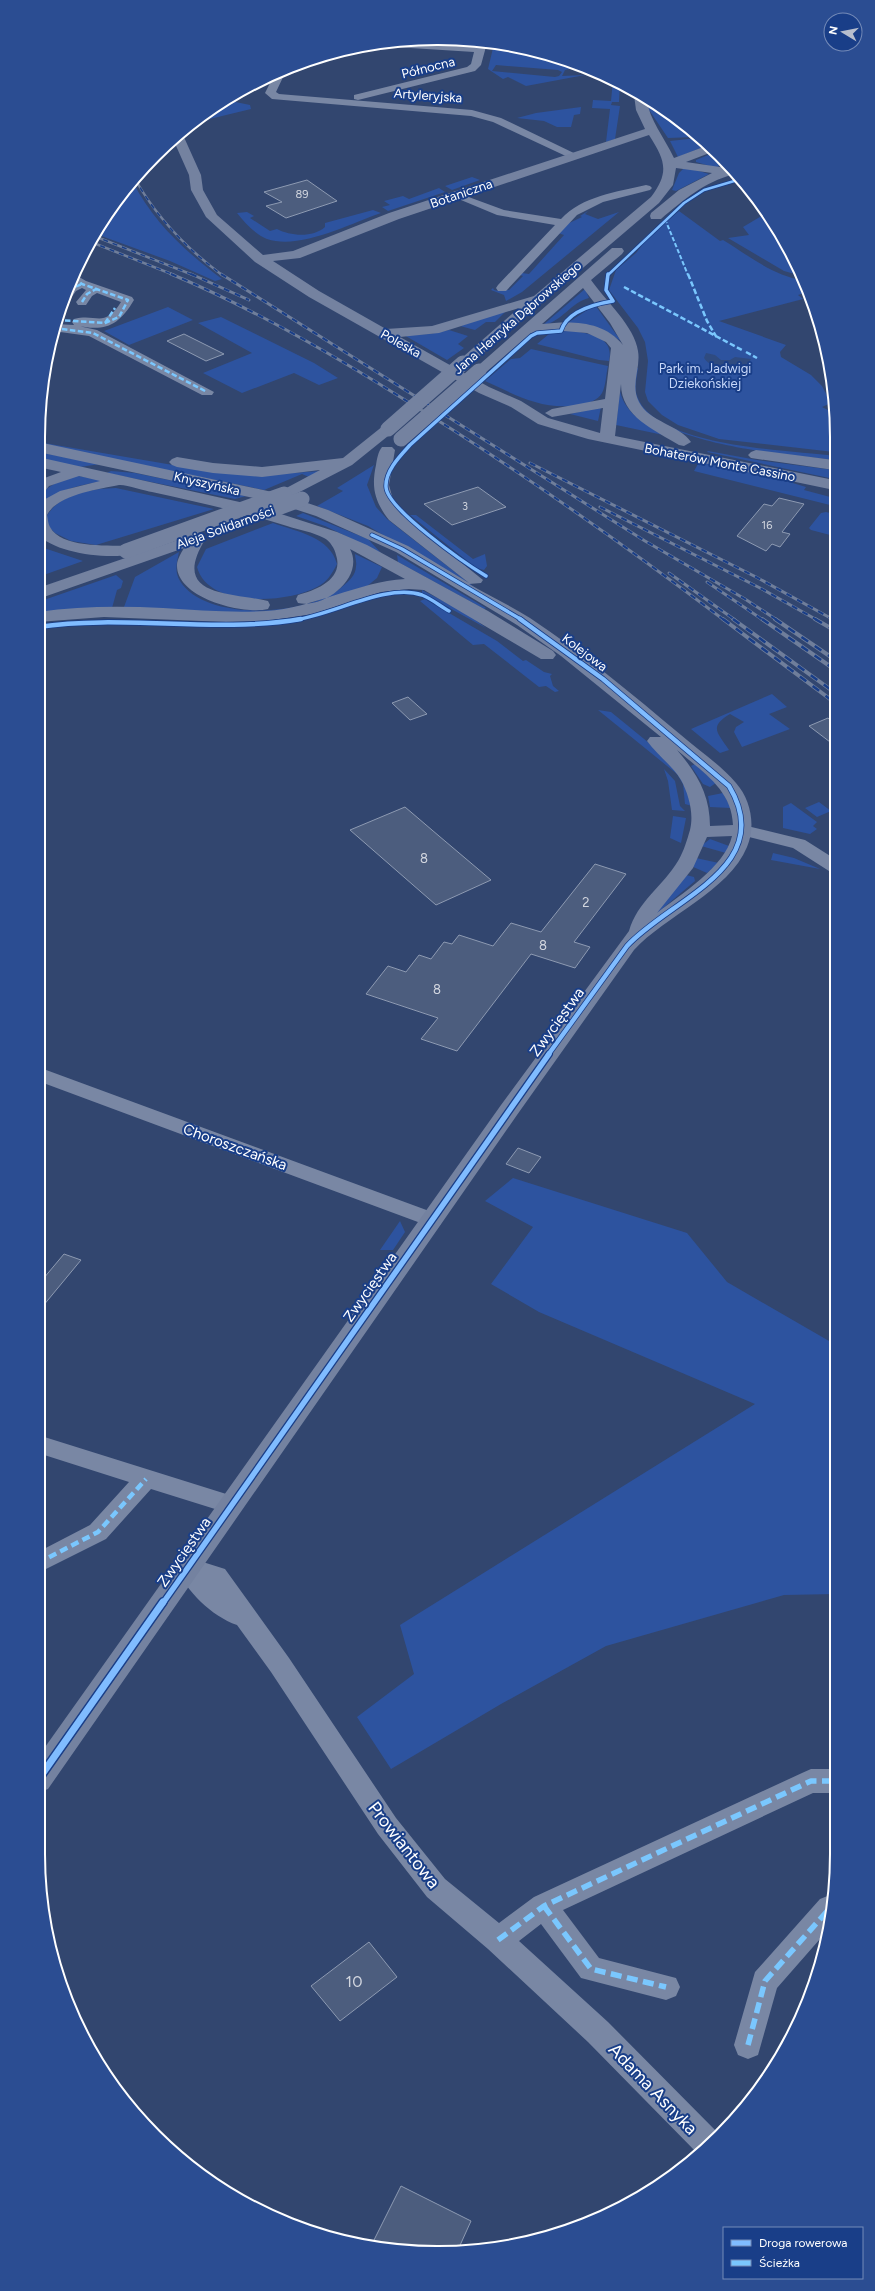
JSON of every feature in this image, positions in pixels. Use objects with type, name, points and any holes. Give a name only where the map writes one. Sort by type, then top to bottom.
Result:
[{"type":"main road","points":[[640,102],[641,110],[670,163]]},
{"type":"main road","name":"Botaniczna","points":[[274,257],[311,247],[454,195],[612,145],[652,130]]},
{"type":"main road","name":"Poleska","points":[[180,141],[195,175],[226,213],[274,257],[287,273]]},
{"type":"main road","name":"Botaniczna","points":[[612,145],[644,150],[653,153],[660,165],[660,178],[654,191],[655,200]]},
{"type":"main road","points":[[670,163],[705,150]]},
{"type":"main road","points":[[670,163],[723,169]]},
{"type":"main road","name":"Jana Henryka Dąbrowskiego","points":[[347,462],[388,429],[537,299],[655,200],[670,181],[670,163]]},
{"type":"main road","name":"Jana Henryka Dąbrowskiego","points":[[401,439],[674,200],[724,170]]},
{"type":"main road","name":"Poleska","points":[[195,175],[197,190],[212,217],[260,259],[287,273],[314,294],[484,390],[516,404],[543,420],[607,433]]},
{"type":"main road","name":"Botaniczna","points":[[260,259],[295,255],[311,247]]},
{"type":"main road","name":"Botaniczna","points":[[287,273],[295,255]]},
{"type":"main road","points":[[584,280],[626,336],[631,347],[632,355],[627,390],[633,406],[653,423],[684,442]]},
{"type":"main road","points":[[382,333],[420,333],[440,329],[508,306],[537,299]]},
{"type":"main road","points":[[525,330],[576,327],[604,334],[614,341],[618,348],[607,433]]},
{"type":"main road","points":[[552,413],[586,408],[611,402]]},
{"type":"main road","name":"Poleska","points":[[516,404],[552,413],[607,433]]},
{"type":"main road","name":"Bohaterów Monte Cassino","points":[[607,433],[684,442],[757,455],[830,464]]},
{"type":"main road","name":"Bohaterów Monte Cassino","points":[[607,433],[830,484]]},
{"type":"main road","points":[[45,439],[234,470],[277,471],[347,462]]},
{"type":"main road","name":"Aleja Solidarności","points":[[45,592],[198,538],[302,499],[356,470],[401,439]]},
{"type":"main road","name":"Knyszyńska","points":[[45,448],[277,498],[322,513],[372,535]]},
{"type":"main road","points":[[387,450],[380,483],[386,507],[396,517],[523,621]]},
{"type":"main road","points":[[45,481],[114,462]]},
{"type":"main road","name":"Aleja Solidarności","points":[[45,580],[284,494],[347,462]]},
{"type":"main road","name":"Knyszyńska","points":[[45,464],[253,510],[331,535]]},
{"type":"main road","points":[[45,508],[49,503],[69,492],[124,481]]},
{"type":"main road","points":[[45,533],[66,545],[126,551]]},
{"type":"main road","points":[[198,538],[185,567],[188,578],[206,593],[223,600],[246,604],[289,603],[309,598],[329,589],[342,578],[347,565],[345,554],[331,535]]},
{"type":"main road","name":"Kolejowa","points":[[331,535],[361,548],[431,586],[535,647],[580,680],[666,750],[691,778],[701,810],[698,832]]},
{"type":"main road","points":[[372,535],[386,548],[390,565],[388,575],[380,586]]},
{"type":"main road","name":"Kolejowa","points":[[372,535],[402,548],[483,600],[523,621],[603,679],[728,786],[738,800],[742,812],[741,837]]},
{"type":"main road","points":[[45,616],[118,611],[233,617],[280,615],[330,604],[380,586],[402,583],[431,586]]},
{"type":"main road","points":[[696,791],[714,791],[728,786]]},
{"type":"main road","points":[[698,832],[741,837]]},
{"type":"main road","name":"Zwycięstwa","points":[[45,1770],[518,1097],[638,934],[648,911],[682,869],[694,850],[698,832]]},
{"type":"main road","name":"Zwycięstwa","points":[[638,934],[664,917],[709,881],[732,859],[741,837]]},
{"type":"main road","points":[[682,869],[698,872],[709,881]]},
{"type":"street","name":"Północna","points":[[347,103],[359,97],[422,83],[472,69],[476,65],[480,47]]},
{"type":"street","name":"Artyleryjska","points":[[277,79],[270,93],[271,95],[478,114],[498,120],[574,156]]},
{"type":"street","points":[[502,288],[573,213],[599,200],[646,188]]},
{"type":"street","points":[[454,195],[501,213],[563,223]]},
{"type":"street","points":[[63,320],[105,323],[119,317],[128,300],[78,281]]},
{"type":"street","points":[[82,302],[87,294],[96,289]]},
{"type":"street","points":[[105,323],[115,308]]},
{"type":"street","points":[[60,328],[74,329],[93,334],[207,392]]},
{"type":"street","points":[[741,837],[818,856],[830,864]]},
{"type":"street","name":"Choroszczańska","points":[[45,1077],[433,1220]]},
{"type":"street","points":[[45,1446],[231,1505]]},
{"type":"street","points":[[45,1559],[98,1532],[146,1478]]},
{"type":"street","name":"Prowiantowa","points":[[187,1567],[205,1592],[249,1623],[280,1665],[386,1826],[436,1888],[498,1940],[598,2032]]},
{"type":"street","points":[[498,1940],[544,1906],[811,1781],[830,1781]]},
{"type":"street","points":[[544,1906],[591,1969],[666,1987]]},
{"type":"street","points":[[748,2045],[765,1980],[825,1913]]},
{"type":"street","name":"Adama Asnyka","points":[[598,2032],[704,2141]]},
{"type":"green space","points":[[493,49],[539,58],[571,69],[565,70],[562,76],[585,75],[526,86],[508,77],[503,79],[488,69]],"holes":[[[496,65],[558,70],[562,72],[559,76],[555,77],[492,71]]]},
{"type":"green space","points":[[612,86],[620,90],[619,102],[612,102],[611,105],[620,106],[615,139],[606,142],[610,109],[592,108],[593,100],[611,101]]},
{"type":"green space","points":[[235,102],[250,105],[251,109],[208,119]]},
{"type":"green space","points":[[581,107],[580,114],[574,115],[571,127],[557,127],[544,121],[517,118],[536,113]]},
{"type":"green space","points":[[647,107],[656,111],[690,137],[668,138]]},
{"type":"green space","points":[[692,139],[702,148],[678,157],[670,141]]},
{"type":"green space","points":[[709,155],[720,165],[717,168],[696,162],[696,160]]},
{"type":"green space","points":[[685,167],[709,174],[676,191],[672,190],[679,173]]},
{"type":"green space","points":[[472,177],[480,180],[452,190],[445,186]]},
{"type":"green space","points":[[136,187],[160,223],[183,247],[222,279],[215,281],[170,261],[101,236],[111,219]]},
{"type":"green space","points":[[439,188],[445,192],[388,211],[382,207],[390,205],[384,201],[403,196],[409,199]]},
{"type":"green space","points":[[373,210],[381,213],[309,239],[294,241],[267,239],[259,235],[237,213],[247,212],[254,216],[250,218],[270,231],[277,229],[288,233],[301,235],[320,231],[325,227],[325,223]]},
{"type":"green space","points":[[588,211],[585,214],[598,219],[619,212],[522,292],[506,301],[504,295],[491,290],[493,288],[494,290],[499,291],[501,289],[509,290],[523,276],[520,275],[522,273],[529,274],[564,235],[558,233],[565,225],[582,217],[580,216]]},
{"type":"green space","name":"Park im. Jadwigi Dziekońskiej","points":[[679,211],[720,241],[723,240],[771,270],[796,279],[802,294],[798,295],[803,299],[719,321],[786,345],[780,352],[781,357],[811,375],[822,386],[828,397],[828,404],[822,407],[829,410],[830,452],[719,439],[678,425],[662,415],[648,401],[645,392],[648,361],[645,342],[638,328],[609,290],[616,270],[636,253],[651,234]]},
{"type":"green space","points":[[762,216],[794,274],[784,271],[728,238],[749,235],[743,227]]},
{"type":"green space","points":[[585,289],[589,298],[577,303],[556,320],[543,325]]},
{"type":"green space","points":[[595,305],[621,341],[607,332],[566,324]]},
{"type":"green space","points":[[168,307],[193,320],[129,345],[104,331]]},
{"type":"green space","points":[[506,311],[495,322],[486,322],[475,330],[460,326]]},
{"type":"green space","points":[[221,317],[314,363],[338,378],[319,385],[294,373],[242,393],[203,373],[252,353],[198,323]]},
{"type":"green space","points":[[449,330],[468,336],[458,344],[464,348],[447,360],[404,335],[430,334]]},
{"type":"green space","points":[[566,330],[590,334],[603,341],[608,346],[610,352],[609,361],[599,360],[537,344],[549,334],[563,332]]},
{"type":"green space","points":[[531,349],[608,366],[602,393],[595,400],[586,404],[554,406],[530,400],[485,381],[511,359],[520,358]]},
{"type":"green space","points":[[638,368],[636,386],[637,396],[649,413],[669,426],[695,436],[725,443],[756,448],[830,456],[830,460],[754,450],[691,436],[664,425],[644,410],[634,392],[634,383]]},
{"type":"green space","points":[[620,391],[627,407],[632,413],[645,423],[668,436],[616,425]]},
{"type":"green space","points":[[601,407],[598,421],[570,414]]},
{"type":"green space","points":[[45,443],[214,472],[278,474],[321,471],[309,477],[302,474],[264,490],[45,445]]},
{"type":"green space","points":[[707,452],[830,469],[830,478]]},
{"type":"green space","points":[[45,453],[100,464],[80,467],[45,460]]},
{"type":"green space","points":[[703,462],[773,477],[806,487],[804,490],[830,497],[830,505],[694,471],[698,464]]},
{"type":"green space","points":[[374,465],[367,485],[376,507],[387,519],[487,597],[368,526],[317,506],[343,491],[337,488]]},
{"type":"green space","points":[[111,471],[135,473],[246,496],[235,499],[107,473]]},
{"type":"green space","points":[[73,475],[106,481],[70,488],[45,501],[45,491],[56,483]]},
{"type":"green space","points":[[116,488],[214,509],[96,545],[71,541],[55,533],[48,526],[46,517],[59,502],[86,491]]},
{"type":"green space","points":[[303,513],[368,539],[381,553],[325,526],[296,516]]},
{"type":"green space","points":[[821,513],[830,513],[830,535],[811,530],[809,528]]},
{"type":"green space","points":[[410,515],[416,515],[473,559],[485,554],[487,566],[484,570],[476,568]]},
{"type":"green space","points":[[273,523],[312,537],[328,547],[337,564],[324,583],[288,597],[250,599],[232,596],[216,590],[204,581],[197,567],[206,549]]},
{"type":"green space","points":[[45,548],[83,561],[45,575]]},
{"type":"green space","points":[[179,552],[176,566],[177,574],[180,581],[193,595],[212,604],[235,609],[284,609],[308,604],[328,596],[350,580],[356,569],[355,554],[382,567],[377,578],[366,587],[294,609],[234,614],[124,607],[135,577]]},
{"type":"green space","points":[[397,555],[486,608],[484,609],[398,562]]},
{"type":"green space","points":[[116,575],[123,581],[121,588],[117,590],[112,608],[45,613],[45,600]]},
{"type":"green space","points":[[422,590],[466,613],[486,628],[422,593]]},
{"type":"green space","points":[[425,599],[497,641],[523,661],[526,660],[544,672],[552,674],[550,676],[553,686],[559,691],[555,692],[546,686],[539,687],[484,644],[473,645],[420,601]]},
{"type":"green space","points":[[772,694],[787,707],[769,714],[790,729],[742,747],[734,732],[736,727],[744,722],[730,714],[719,723],[717,727],[719,735],[729,750],[720,753],[691,729]]},
{"type":"green space","points":[[598,710],[611,712],[649,743],[682,777],[692,806],[685,804],[683,784],[677,774]]},
{"type":"green space","points":[[695,764],[716,783],[710,787],[703,784],[691,766]]},
{"type":"green space","points":[[664,769],[675,781],[680,806],[685,811],[672,810],[668,781]]},
{"type":"green space","points":[[723,793],[731,808],[710,807],[708,796]]},
{"type":"green space","points":[[819,802],[830,811],[817,817],[805,808]]},
{"type":"green space","points":[[791,803],[817,822],[813,826],[817,829],[810,834],[783,828],[783,807]]},
{"type":"green space","points":[[673,816],[686,818],[681,843],[670,838]]},
{"type":"green space","points":[[710,839],[729,846],[726,853],[701,846]]},
{"type":"green space","points":[[773,853],[794,858],[820,869],[771,860]]},
{"type":"green space","points":[[696,858],[719,863],[707,873],[691,866]]},
{"type":"green space","points":[[686,875],[694,877],[695,881],[655,915]]},
{"type":"green space","points":[[513,1178],[687,1233],[727,1282],[830,1342],[830,1594],[784,1595],[606,1646],[501,1704],[391,1769],[357,1717],[414,1674],[400,1625],[755,1404],[539,1312],[491,1284],[533,1227],[485,1201]]},
{"type":"green space","points":[[400,1221],[405,1232],[393,1250],[380,1250]]},
{"type":"shaded area","points":[[706,353],[715,355],[721,360],[730,360],[735,357],[751,359],[748,364],[742,367],[728,369],[714,366],[708,362],[704,358]]},
{"type":"building","points":[[307,180],[337,201],[286,218],[266,206],[282,202],[264,192]]},
{"type":"building","points":[[184,334],[224,354],[206,361],[167,341]]},
{"type":"building","points":[[478,487],[506,507],[452,525],[424,504]]},
{"type":"building","points":[[779,498],[804,504],[782,532],[790,534],[780,547],[772,544],[766,551],[737,536],[764,504],[772,506]]},
{"type":"building","points":[[408,697],[427,714],[410,720],[392,703]]},
{"type":"building","points":[[828,718],[830,720],[830,742],[809,726]]},
{"type":"building","points":[[405,807],[491,880],[436,905],[350,830]]},
{"type":"building","points":[[595,864],[626,874],[574,942],[590,947],[575,968],[531,954],[457,1051],[421,1039],[438,1018],[366,994],[388,966],[406,972],[419,955],[431,959],[444,942],[452,944],[459,935],[493,946],[511,923],[541,932]]},
{"type":"building","points":[[518,1148],[541,1157],[529,1173],[506,1164]]},
{"type":"building","points":[[64,1254],[81,1260],[45,1304],[45,1277]]},
{"type":"building","points":[[369,1942],[397,1977],[340,2021],[311,1986]]},
{"type":"building","points":[[401,2186],[471,2221],[460,2245],[412,2245],[374,2241]]},
{"type":"railway","points":[[138,184],[153,207],[173,232],[196,254],[222,275]]},
{"type":"railway","points":[[100,238],[193,275]]},
{"type":"railway","points":[[96,244],[174,275]]},
{"type":"railway","points":[[171,274],[230,300],[287,330],[370,378],[439,421],[563,503],[724,620]]},
{"type":"railway","points":[[191,274],[249,300]]},
{"type":"railway","points":[[221,274],[645,541],[745,599],[777,620]]},
{"type":"railway","points":[[530,463],[756,577],[830,618]]},
{"type":"railway","points":[[600,507],[762,589],[817,620]]},
{"type":"railway","points":[[669,573],[735,620]]},
{"type":"railway","points":[[707,582],[763,620]]},
{"type":"railway","points":[[723,619],[830,699]]},
{"type":"railway","points":[[733,619],[830,689]]},
{"type":"railway","points":[[762,619],[830,666]]},
{"type":"railway","points":[[775,619],[830,656]]},
{"type":"railway","points":[[815,619],[830,628]]},
{"type":"marked path","points":[[665,219],[707,321],[717,338]]},
{"type":"marked path","points":[[63,320],[105,323],[119,317],[128,300],[82,284],[78,281]]},
{"type":"marked path","points":[[75,287],[82,284]]},
{"type":"marked path","points":[[624,287],[742,350]]},
{"type":"marked path","points":[[82,302],[87,294],[96,289]]},
{"type":"marked path","points":[[105,323],[115,308]]},
{"type":"marked path","points":[[60,328],[74,329],[93,333],[207,392]]},
{"type":"marked path","points":[[746,352],[757,358]]},
{"type":"marked path","points":[[45,1559],[98,1532],[146,1479]]},
{"type":"marked path","points":[[498,1940],[544,1906],[811,1781],[830,1781]]},
{"type":"marked path","points":[[544,1906],[591,1969],[666,1987]]},
{"type":"marked path","points":[[748,2045],[765,1981],[825,1913]]},
{"type":"cycle path","points":[[613,301],[606,290],[608,274],[684,203],[704,190],[735,181]]},
{"type":"cycle path","points":[[486,576],[472,568],[401,512],[389,497],[386,489],[386,481],[396,461],[410,445],[531,336],[537,333],[561,331],[563,324],[589,305],[613,301]]},
{"type":"cycle path","points":[[45,1770],[509,1110],[627,946],[638,934],[664,917],[724,868],[732,858],[741,838],[743,828],[740,807],[729,786],[603,679],[523,621],[483,599],[402,549],[372,535]]},
{"type":"cycle path","points":[[45,626],[107,621],[198,626],[266,624],[322,615],[376,596],[403,592],[426,597],[449,611]]}]
